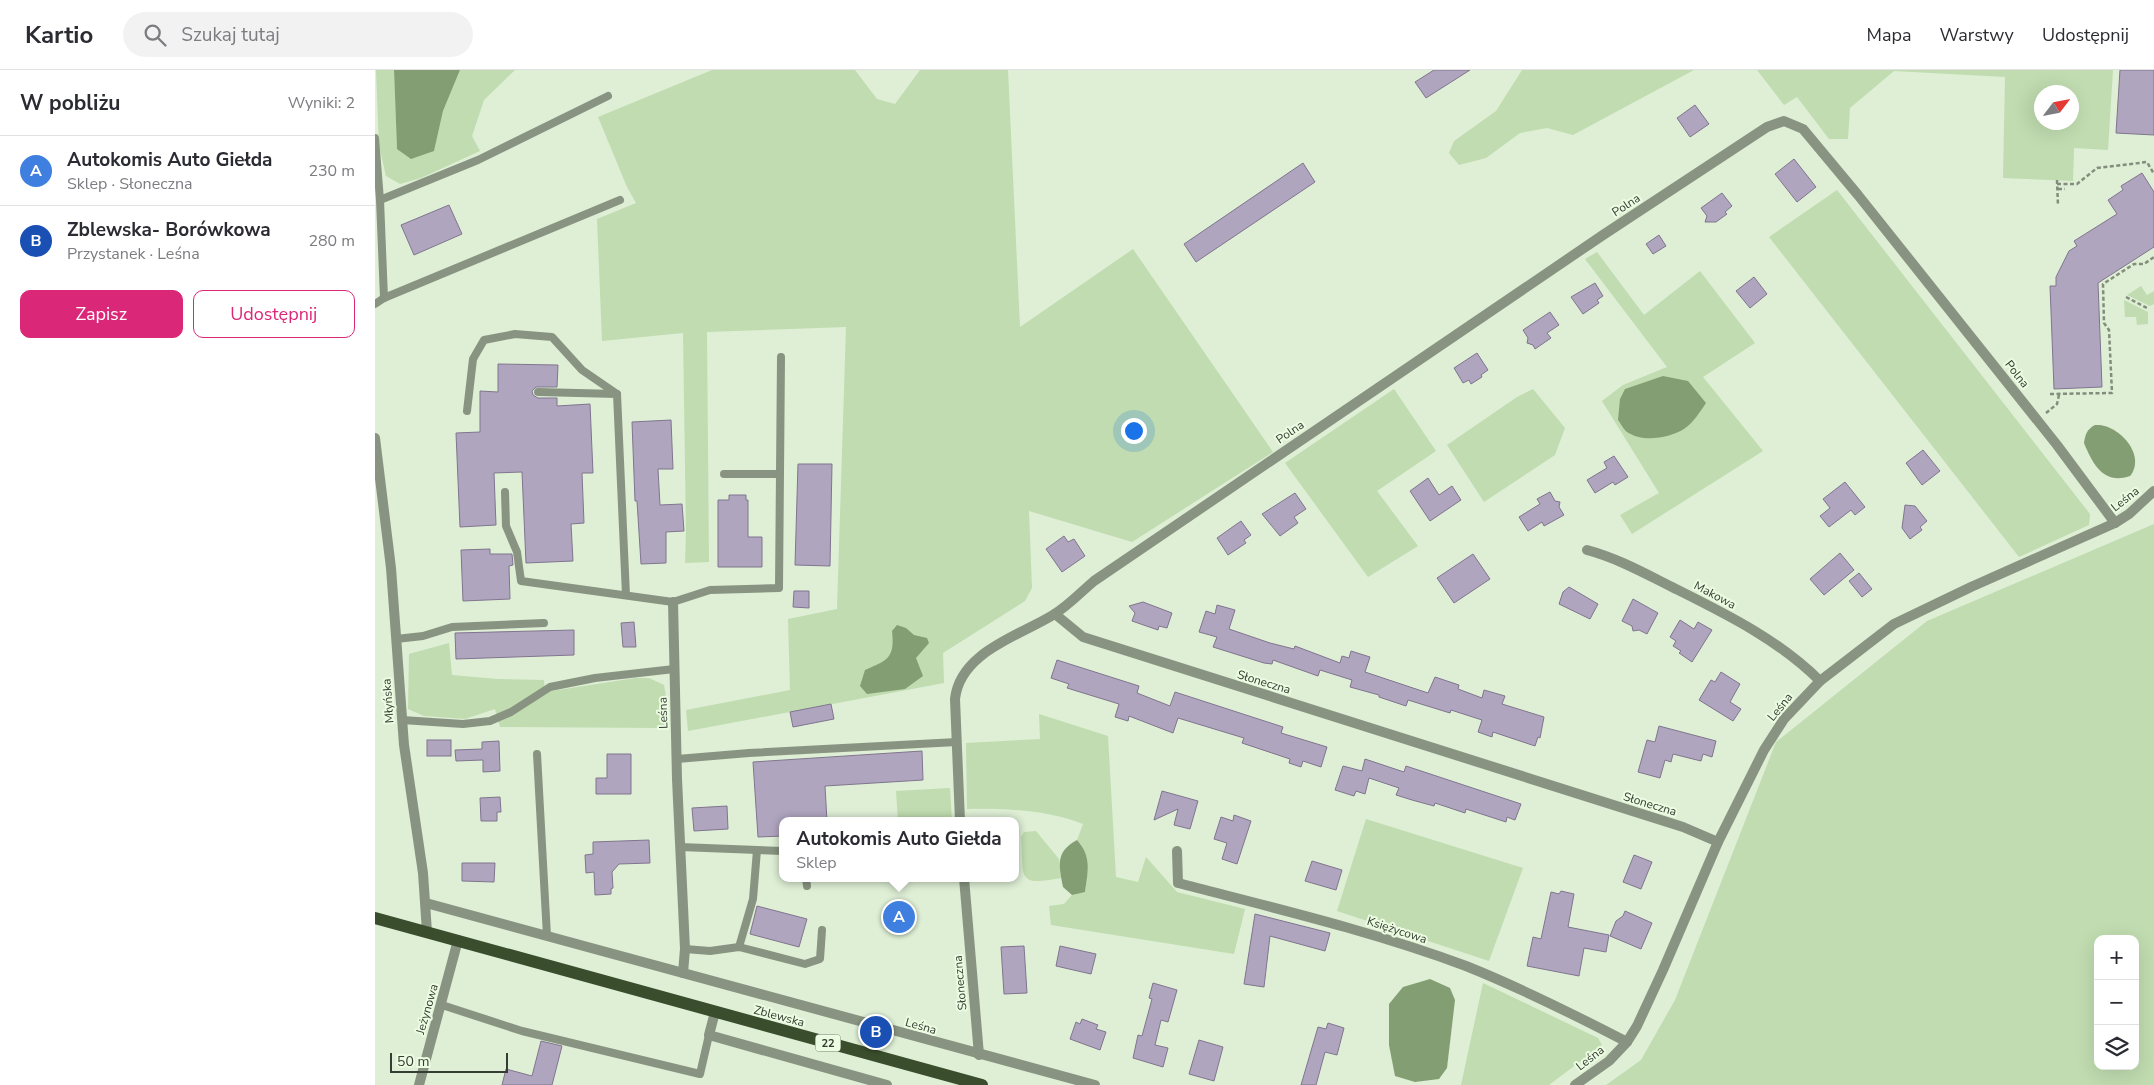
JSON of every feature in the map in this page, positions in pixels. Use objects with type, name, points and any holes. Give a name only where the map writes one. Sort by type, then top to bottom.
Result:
[{"type":"main road","name":"22","points":[[375,918],[458,940]]},
{"type":"main road","name":"Zblewska","points":[[458,940],[982,1085]]},
{"type":"street","name":"Polna","points":[[1055,614],[1095,581],[1595,241],[1767,127],[1784,121],[1803,129],[1858,194],[2057,445],[2115,523]]},
{"type":"street","name":"Młyńska","points":[[375,438],[391,568],[402,720],[426,903],[427,932]]},
{"type":"street","name":"Leśna","points":[[1575,1085],[1609,1061],[1627,1042],[1652,994],[1718,842],[1764,750],[1784,719],[1820,681],[1894,624],[1971,587],[2115,523],[2129,514],[2154,491]]},
{"type":"street","name":"Makowa","points":[[1587,550],[1604,554],[1624,563],[1722,612],[1772,641],[1804,665],[1820,681]]},
{"type":"street","name":"Leśna","points":[[673,602],[685,949],[683,973]]},
{"type":"street","points":[[960,817],[955,698],[958,683],[963,674],[978,659],[1003,642],[1055,614]]},
{"type":"street","name":"Słoneczna","points":[[1055,614],[1083,637],[1683,827],[1718,842]]},
{"type":"street","name":"Księżycowa","points":[[1177,852],[1178,883],[1362,931],[1466,966],[1561,1008],[1627,1042]]},
{"type":"street","name":"Słoneczna","points":[[964,882],[979,1055]]},
{"type":"street","name":"Leśna","points":[[426,903],[979,1055],[1095,1085]]},
{"type":"street","name":"Jeżynowa","points":[[419,1085],[458,940]]},
{"type":"street","points":[[715,1012],[709,1035],[887,1085]]},
{"type":"lane","points":[[380,200],[478,160],[608,96]]},
{"type":"lane","points":[[375,138],[380,200],[383,298]]},
{"type":"lane","points":[[375,304],[383,298],[620,200]]},
{"type":"lane","points":[[467,411],[473,359],[484,340],[515,334],[552,337],[582,370],[617,394]]},
{"type":"lane","points":[[505,492],[506,526],[517,552],[521,581],[673,602],[710,590],[779,588],[781,357]]},
{"type":"lane","points":[[538,392],[617,394]]},
{"type":"lane","points":[[617,394],[626,595]]},
{"type":"lane","points":[[724,474],[780,474]]},
{"type":"lane","points":[[396,639],[423,636],[452,627],[544,623]]},
{"type":"lane","points":[[402,720],[463,724],[490,721],[511,712],[550,687],[595,678],[674,669]]},
{"type":"lane","points":[[677,759],[749,753],[957,742]]},
{"type":"lane","points":[[537,754],[547,936]]},
{"type":"lane","points":[[680,847],[779,851]]},
{"type":"lane","points":[[739,948],[753,899],[757,850]]},
{"type":"lane","points":[[685,949],[710,951],[739,948],[805,964],[820,959],[822,930]]},
{"type":"lane","points":[[442,1005],[522,1031],[700,1074],[709,1035]]},
{"type":"path","points":[[2058,206],[2057,182],[2077,184],[2097,168],[2147,162],[2154,174]]},
{"type":"path","points":[[2058,189],[2065,189]]},
{"type":"path","points":[[2050,394],[2112,393],[2109,330],[2104,322],[2104,285],[2134,264],[2144,264],[2154,257]]},
{"type":"path","points":[[2109,275],[2111,279]]},
{"type":"path","points":[[2126,297],[2149,309]]},
{"type":"path","points":[[2045,415],[2057,404],[2059,395]]},
{"type":"shaded area","points":[[376,70],[394,70],[397,149],[434,150],[443,111],[460,70],[515,70],[484,100],[472,136],[480,151],[421,178],[400,184],[386,176],[379,146]]},
{"type":"shaded area","points":[[394,70],[460,70],[443,111],[434,151],[411,159],[397,149]]},
{"type":"shaded area","points":[[712,70],[855,70],[877,99],[895,104],[920,70],[1008,70],[1020,327],[1133,249],[1273,452],[1132,542],[1029,511],[1032,588],[1025,601],[943,653],[944,683],[688,731],[686,710],[790,690],[788,619],[837,609],[846,327],[707,332],[709,562],[685,563],[683,333],[602,341],[597,219],[636,203],[627,187],[598,117]]},
{"type":"shaded area","points":[[1522,70],[1694,70],[1573,135],[1547,128],[1520,133],[1486,158],[1459,165],[1449,153],[1454,141],[1496,111]]},
{"type":"shaded area","points":[[1757,70],[2113,70],[2108,150],[2074,148],[2073,181],[2003,178],[2005,77],[1894,71],[1850,108],[1848,139],[1829,139],[1797,97],[1784,105]]},
{"type":"shaded area","points":[[1837,190],[2090,514],[2089,525],[2019,557],[1769,237]]},
{"type":"shaded area","points":[[1597,252],[1644,315],[1700,271],[1755,343],[1703,377],[1763,451],[1632,534],[1620,515],[1659,493],[1602,401],[1623,385],[1667,367],[1585,259]]},
{"type":"shaded area","points":[[2141,286],[2147,295],[2154,291],[2154,304],[2150,306],[2127,295]]},
{"type":"shaded area","points":[[2124,300],[2148,312],[2148,324],[2137,325],[2136,317],[2125,317]]},
{"type":"shaded area","points":[[1663,376],[1688,381],[1706,403],[1687,427],[1671,435],[1648,438],[1627,432],[1618,420],[1620,399],[1625,389]]},
{"type":"shaded area","points":[[1394,389],[1436,451],[1377,491],[1418,546],[1368,577],[1285,463]]},
{"type":"shaded area","points":[[1533,389],[1565,428],[1555,455],[1484,502],[1447,445],[1517,397]]},
{"type":"shaded area","points":[[2095,425],[2113,429],[2127,442],[2135,459],[2134,468],[2130,476],[2113,478],[2106,475],[2091,459],[2084,443],[2087,432]]},
{"type":"shaded area","points":[[2154,524],[2154,1085],[1606,1085],[1641,1060],[1675,1000],[1776,742],[1927,621]]},
{"type":"shaded area","points":[[897,625],[906,628],[914,635],[927,638],[929,643],[916,658],[923,676],[905,689],[867,694],[860,686],[865,670],[884,660],[891,653],[892,631]]},
{"type":"shaded area","points":[[449,643],[452,675],[497,679],[544,680],[545,692],[635,678],[649,678],[664,685],[668,708],[665,728],[500,727],[495,709],[465,719],[424,716],[408,709],[409,654]]},
{"type":"shaded area","points":[[1039,714],[1108,736],[1116,877],[1138,882],[1146,857],[1177,892],[1245,909],[1234,954],[1051,925],[1049,906],[1064,904],[1072,895],[1085,891],[1088,864],[1085,852],[1077,840],[1083,824],[1070,819],[1026,811],[967,809],[966,743],[1040,739]]},
{"type":"shaded area","points":[[950,788],[952,817],[898,817],[896,791]]},
{"type":"shaded area","points":[[1366,819],[1523,868],[1489,961],[1337,911]]},
{"type":"shaded area","points":[[1036,831],[1059,859],[1061,878],[1036,881],[1029,880],[1025,876],[1021,837],[1024,832]]},
{"type":"shaded area","points":[[1077,840],[1085,852],[1088,871],[1085,892],[1072,895],[1063,887],[1060,860],[1065,849]]},
{"type":"shaded area","points":[[1430,979],[1450,988],[1455,1000],[1447,1068],[1439,1079],[1415,1082],[1395,1076],[1389,1045],[1389,1004],[1403,987]]},
{"type":"shaded area","points":[[1483,983],[1598,1038],[1602,1045],[1549,1085],[1461,1085]]},
{"type":"building","points":[[1434,70],[1470,70],[1426,98],[1415,82]]},
{"type":"building","points":[[2120,70],[2154,70],[2154,135],[2116,133]]},
{"type":"building","points":[[1695,105],[1709,124],[1690,137],[1677,118]]},
{"type":"building","points":[[1794,159],[1816,187],[1797,202],[1775,174]]},
{"type":"building","points":[[1303,163],[1315,182],[1196,262],[1184,244]]},
{"type":"building","points":[[2142,173],[2154,192],[2154,247],[2098,283],[2102,387],[2054,389],[2050,286],[2056,286],[2056,277],[2069,251],[2077,246],[2074,241],[2117,214],[2108,200],[2123,190],[2121,186]]},
{"type":"building","points":[[1722,193],[1732,206],[1725,212],[1727,214],[1716,222],[1705,222],[1707,216],[1701,208]]},
{"type":"building","points":[[449,205],[462,234],[414,255],[401,225]]},
{"type":"building","points":[[1659,235],[1666,246],[1653,254],[1646,244]]},
{"type":"building","points":[[1754,277],[1767,294],[1750,308],[1736,291]]},
{"type":"building","points":[[1595,283],[1603,296],[1597,300],[1599,303],[1583,314],[1571,297]]},
{"type":"building","points":[[1550,312],[1559,325],[1547,333],[1551,338],[1535,349],[1533,345],[1527,343],[1528,338],[1523,330]]},
{"type":"building","points":[[1477,353],[1488,370],[1481,375],[1482,377],[1471,384],[1469,380],[1463,383],[1454,368]]},
{"type":"building","points":[[498,364],[558,365],[557,387],[536,387],[532,391],[533,395],[538,398],[557,398],[557,406],[590,404],[593,473],[582,473],[584,523],[571,524],[573,561],[526,563],[522,472],[494,473],[496,525],[460,527],[456,433],[480,432],[480,391],[498,392]]},
{"type":"building","points":[[671,420],[673,469],[658,469],[660,505],[682,504],[684,531],[666,532],[666,563],[641,564],[637,501],[635,501],[632,422]]},
{"type":"building","points":[[1923,450],[1940,471],[1922,485],[1906,463]]},
{"type":"building","points":[[1614,456],[1628,477],[1615,485],[1613,482],[1595,493],[1587,480],[1607,468],[1604,462]]},
{"type":"building","points":[[798,464],[832,464],[830,566],[795,565]]},
{"type":"building","points":[[1428,478],[1439,495],[1452,486],[1461,500],[1430,521],[1410,491]]},
{"type":"building","points":[[1845,482],[1865,507],[1855,515],[1851,510],[1829,527],[1820,516],[1830,508],[1823,499]]},
{"type":"building","points":[[1550,492],[1555,501],[1560,502],[1559,507],[1564,515],[1544,526],[1542,522],[1528,531],[1519,517],[1540,504],[1537,499]]},
{"type":"building","points":[[1295,493],[1306,509],[1294,517],[1298,523],[1280,536],[1262,514]]},
{"type":"building","points":[[729,495],[746,495],[746,500],[748,500],[748,537],[762,537],[762,567],[718,567],[718,500],[729,500]]},
{"type":"building","points":[[1905,505],[1915,506],[1927,521],[1920,527],[1922,530],[1910,539],[1902,528]]},
{"type":"building","points":[[1241,521],[1251,535],[1244,540],[1246,543],[1228,555],[1217,538]]},
{"type":"building","points":[[1064,536],[1068,542],[1074,539],[1085,556],[1062,572],[1046,549]]},
{"type":"building","points":[[490,549],[490,554],[512,554],[513,565],[509,566],[510,599],[463,601],[461,550]]},
{"type":"building","points":[[1840,553],[1854,570],[1824,595],[1810,579]]},
{"type":"building","points":[[1473,554],[1490,579],[1454,603],[1437,578]]},
{"type":"building","points":[[1859,573],[1872,589],[1862,597],[1849,581]]},
{"type":"building","points":[[1569,587],[1598,604],[1590,619],[1559,604],[1563,592]]},
{"type":"building","points":[[794,591],[809,591],[809,608],[793,607]]},
{"type":"building","points":[[1633,599],[1658,613],[1647,634],[1639,630],[1633,631],[1632,626],[1622,621]]},
{"type":"building","points":[[1143,602],[1172,613],[1167,628],[1159,626],[1158,630],[1132,621],[1135,613],[1129,606]]},
{"type":"building","points":[[1217,605],[1235,610],[1229,629],[1270,643],[1294,649],[1295,646],[1340,663],[1342,656],[1349,658],[1351,651],[1370,657],[1365,672],[1428,693],[1435,677],[1459,685],[1458,689],[1482,698],[1484,690],[1505,696],[1502,704],[1544,717],[1540,738],[1538,737],[1535,746],[1493,732],[1492,737],[1478,732],[1482,720],[1451,710],[1450,713],[1408,700],[1406,706],[1379,697],[1379,695],[1350,687],[1352,680],[1320,670],[1318,676],[1273,660],[1272,664],[1264,663],[1213,647],[1217,637],[1199,632],[1206,611],[1215,614]]},
{"type":"building","points":[[1680,620],[1694,629],[1698,622],[1712,630],[1692,662],[1679,653],[1681,651],[1673,646],[1676,641],[1670,637]]},
{"type":"building","points":[[634,622],[636,647],[623,647],[621,623]]},
{"type":"building","points":[[574,630],[574,655],[456,659],[455,633]]},
{"type":"building","points":[[1057,660],[1139,686],[1137,693],[1170,706],[1175,692],[1283,727],[1281,733],[1327,747],[1321,767],[1303,761],[1301,767],[1289,763],[1290,759],[1242,743],[1244,738],[1178,718],[1173,733],[1129,716],[1128,721],[1115,717],[1119,704],[1067,688],[1069,684],[1051,678]]},
{"type":"building","points":[[1721,672],[1740,684],[1730,702],[1741,709],[1733,721],[1699,700],[1711,680],[1715,682]]},
{"type":"building","points":[[831,704],[834,719],[793,727],[790,712]]},
{"type":"building","points":[[1659,726],[1716,741],[1712,757],[1703,754],[1701,761],[1673,754],[1671,762],[1665,760],[1660,778],[1638,772],[1647,740],[1655,742]]},
{"type":"building","points":[[427,740],[451,740],[451,756],[427,756]]},
{"type":"building","points":[[499,741],[500,771],[483,772],[483,760],[456,761],[455,750],[482,749],[482,742]]},
{"type":"building","points":[[922,751],[923,780],[825,786],[827,817],[779,817],[779,836],[758,837],[753,762]]},
{"type":"building","points":[[607,754],[631,754],[631,794],[596,794],[596,778],[607,778]]},
{"type":"building","points":[[1365,759],[1404,772],[1406,766],[1521,804],[1515,820],[1507,817],[1506,822],[1466,809],[1465,813],[1435,803],[1434,806],[1396,795],[1399,788],[1369,778],[1365,794],[1356,791],[1354,796],[1335,790],[1343,766],[1362,771]]},
{"type":"building","points":[[1162,791],[1198,801],[1190,829],[1174,825],[1178,809],[1154,820]]},
{"type":"building","points":[[500,797],[501,812],[497,812],[497,821],[481,821],[480,798]]},
{"type":"building","points":[[727,806],[728,829],[694,831],[692,808]]},
{"type":"building","points":[[1234,815],[1251,821],[1237,864],[1222,859],[1227,843],[1214,839],[1221,817],[1233,821]]},
{"type":"building","points":[[649,840],[650,863],[619,864],[612,872],[613,888],[611,889],[611,894],[595,895],[594,872],[586,873],[585,855],[593,854],[593,842]]},
{"type":"building","points":[[1634,855],[1652,862],[1641,889],[1623,882]]},
{"type":"building","points":[[1312,861],[1342,870],[1336,890],[1305,881]]},
{"type":"building","points":[[462,863],[495,863],[494,882],[462,881]]},
{"type":"building","points":[[1561,891],[1574,894],[1568,927],[1609,935],[1606,952],[1584,948],[1579,976],[1527,966],[1533,937],[1541,939],[1551,892],[1559,894]]},
{"type":"building","points":[[757,906],[807,919],[799,947],[750,934]]},
{"type":"building","points":[[1625,911],[1652,923],[1641,949],[1610,936],[1616,921],[1623,916]]},
{"type":"building","points":[[1255,914],[1330,933],[1325,951],[1270,936],[1264,987],[1244,984]]},
{"type":"building","points":[[1024,946],[1027,993],[1004,994],[1001,947]]},
{"type":"building","points":[[1060,946],[1096,954],[1091,974],[1056,966]]},
{"type":"building","points":[[1153,983],[1177,990],[1168,1022],[1161,1020],[1155,1045],[1168,1048],[1163,1067],[1133,1058],[1138,1035],[1142,1036],[1152,999],[1149,998]]},
{"type":"building","points":[[1082,1019],[1098,1025],[1096,1029],[1106,1032],[1100,1050],[1070,1039],[1076,1022],[1080,1024]]},
{"type":"building","points":[[1328,1023],[1344,1028],[1337,1055],[1325,1052],[1316,1085],[1301,1085],[1318,1027],[1326,1029]]},
{"type":"building","points":[[1199,1040],[1223,1047],[1214,1081],[1189,1074]]},
{"type":"building","points":[[541,1041],[562,1046],[552,1085],[502,1085],[506,1069],[532,1076]]},
{"type":"place","name":"Autokomis Auto Giełda","points":[[899,917]]},
{"type":"place","name":"Zblewska- Borówkowa","points":[[876,1032]]}]
